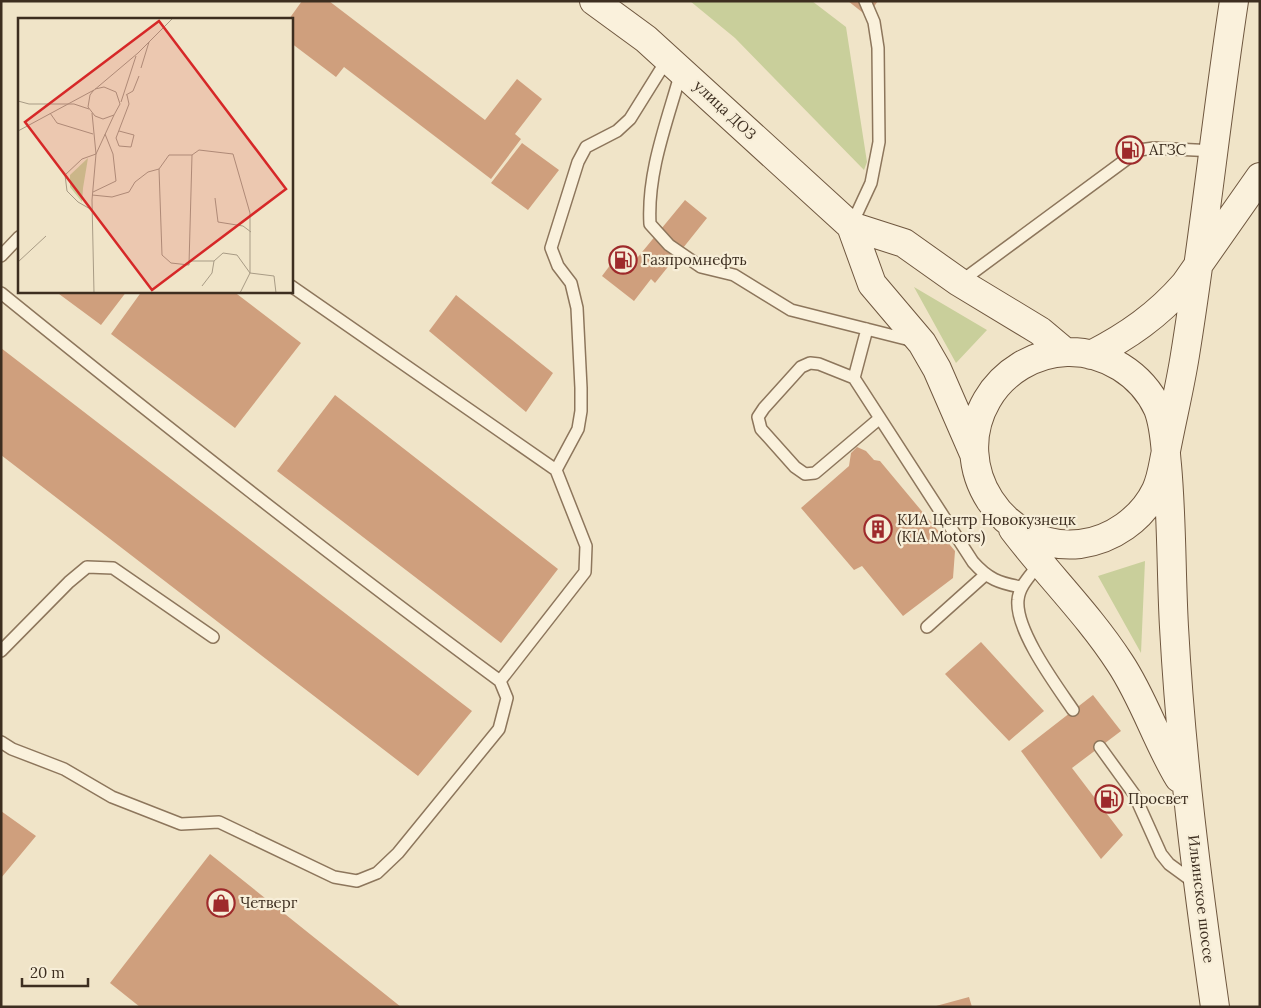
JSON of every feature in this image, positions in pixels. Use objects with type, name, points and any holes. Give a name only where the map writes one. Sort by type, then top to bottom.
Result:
[{"type":"main road","points":[[1007,522],[1023,533],[1041,540],[1060,544],[1080,544],[1098,540],[1117,532],[1139,514],[1156,490],[1163,472],[1180,390],[1201,259],[1234,1]]},
{"type":"main road","name":"улица ДОЗ","points":[[600,3],[675,64],[851,226]]},
{"type":"main road","points":[[1187,790],[1176,774],[1133,683],[1106,641],[993,507],[976,472],[974,454],[978,419],[995,388],[1021,366],[1037,358],[1078,353],[1131,333],[1158,312],[1185,284],[1260,177]]},
{"type":"main road","points":[[851,226],[904,243],[959,282],[1040,332],[1078,353],[1119,366],[1131,374],[1146,390],[1162,423],[1166,453]]},
{"type":"main road","points":[[851,226],[872,284],[922,343],[937,369],[974,454]]},
{"type":"main road","name":"Ильинское шоссе","points":[[1166,453],[1178,697],[1198,885],[1215,1007]]},
{"type":"lane","points":[[851,226],[871,183],[878,142],[878,48],[874,22],[865,1]]},
{"type":"lane","points":[[675,64],[652,172],[649,205],[650,224],[669,245],[701,267],[734,275],[791,310],[922,343]]},
{"type":"lane","points":[[556,470],[578,429],[581,410],[581,388],[577,308],[571,283],[558,266],[551,248],[578,162],[586,148],[617,131],[630,119],[675,64]]},
{"type":"lane","points":[[959,282],[1139,150],[1154,148],[1214,151]]},
{"type":"lane","points":[[1,256],[18,238]]},
{"type":"lane","points":[[292,287],[556,470],[586,546],[585,572],[500,681]]},
{"type":"lane","points":[[1,293],[162,423],[410,615],[500,681],[507,698],[500,729],[398,853],[377,873],[357,881],[334,877],[219,822],[181,824],[138,808],[112,797],[64,769],[12,749],[1,742]]},
{"type":"lane","points":[[854,378],[867,329]]},
{"type":"lane","points":[[880,418],[815,473],[805,474],[795,467],[761,428],[758,417],[801,367],[810,363],[819,364],[854,378],[880,418],[973,562],[985,575],[998,583],[1021,587]]},
{"type":"lane","points":[[1040,564],[1021,587],[1017,601],[1024,629],[1036,654],[1073,710]]},
{"type":"lane","points":[[1,651],[69,582],[87,567],[113,568],[213,637]]},
{"type":"lane","points":[[927,627],[985,575]]},
{"type":"lane","points":[[1100,747],[1134,794],[1161,854],[1169,864],[1198,885]]},
{"type":"green space","points":[[690,1],[812,1],[846,27],[867,162],[864,170],[735,38]]},
{"type":"green space","points":[[914,287],[987,330],[956,363]]},
{"type":"green space","points":[[1145,561],[1141,653],[1098,576]]},
{"type":"building","points":[[302,1],[329,1],[485,120],[517,79],[542,99],[515,134],[521,139],[491,179],[344,67],[336,77],[292,44],[292,18],[290,18]]},
{"type":"building","points":[[848,1],[878,1],[867,16]]},
{"type":"building","points":[[522,143],[559,170],[528,210],[491,183]]},
{"type":"building","points":[[685,200],[707,218],[655,283],[651,279],[634,301],[602,276],[620,252],[633,263]]},
{"type":"building","points":[[56,292],[126,292],[101,325]]},
{"type":"building","points":[[141,292],[234,292],[301,343],[235,428],[111,334]]},
{"type":"building","points":[[456,295],[553,373],[526,412],[429,331]]},
{"type":"building","points":[[1,348],[472,711],[418,776],[1,455]]},
{"type":"building","points":[[335,395],[558,569],[501,643],[277,471]]},
{"type":"building","name":"КИА Центр Новокузнецк (KIA Motors)","points":[[857,447],[866,451],[874,460],[880,461],[955,551],[953,578],[903,616],[862,566],[854,570],[801,508],[849,466],[851,453]]},
{"type":"building","points":[[981,642],[1044,711],[1009,741],[945,674]]},
{"type":"building","points":[[1093,695],[1121,731],[1072,768],[1123,835],[1101,859],[1021,751]]},
{"type":"building","points":[[1,811],[36,836],[1,878]]},
{"type":"building","points":[[210,854],[401,1007],[140,1007],[110,983]]},
{"type":"building","points":[[969,997],[972,1007],[936,1007],[936,1006]]},
{"type":"place","name":"АГЗС","points":[[1130,150]]},
{"type":"place","name":"Газпромнефть","points":[[623,260]]},
{"type":"place","name":"КИА Центр Новокузнецк (KIA Motors)","points":[[878,529]]},
{"type":"place","name":"Просвет","points":[[1109,799]]},
{"type":"place","name":"Четверг","points":[[221,903]]}]
